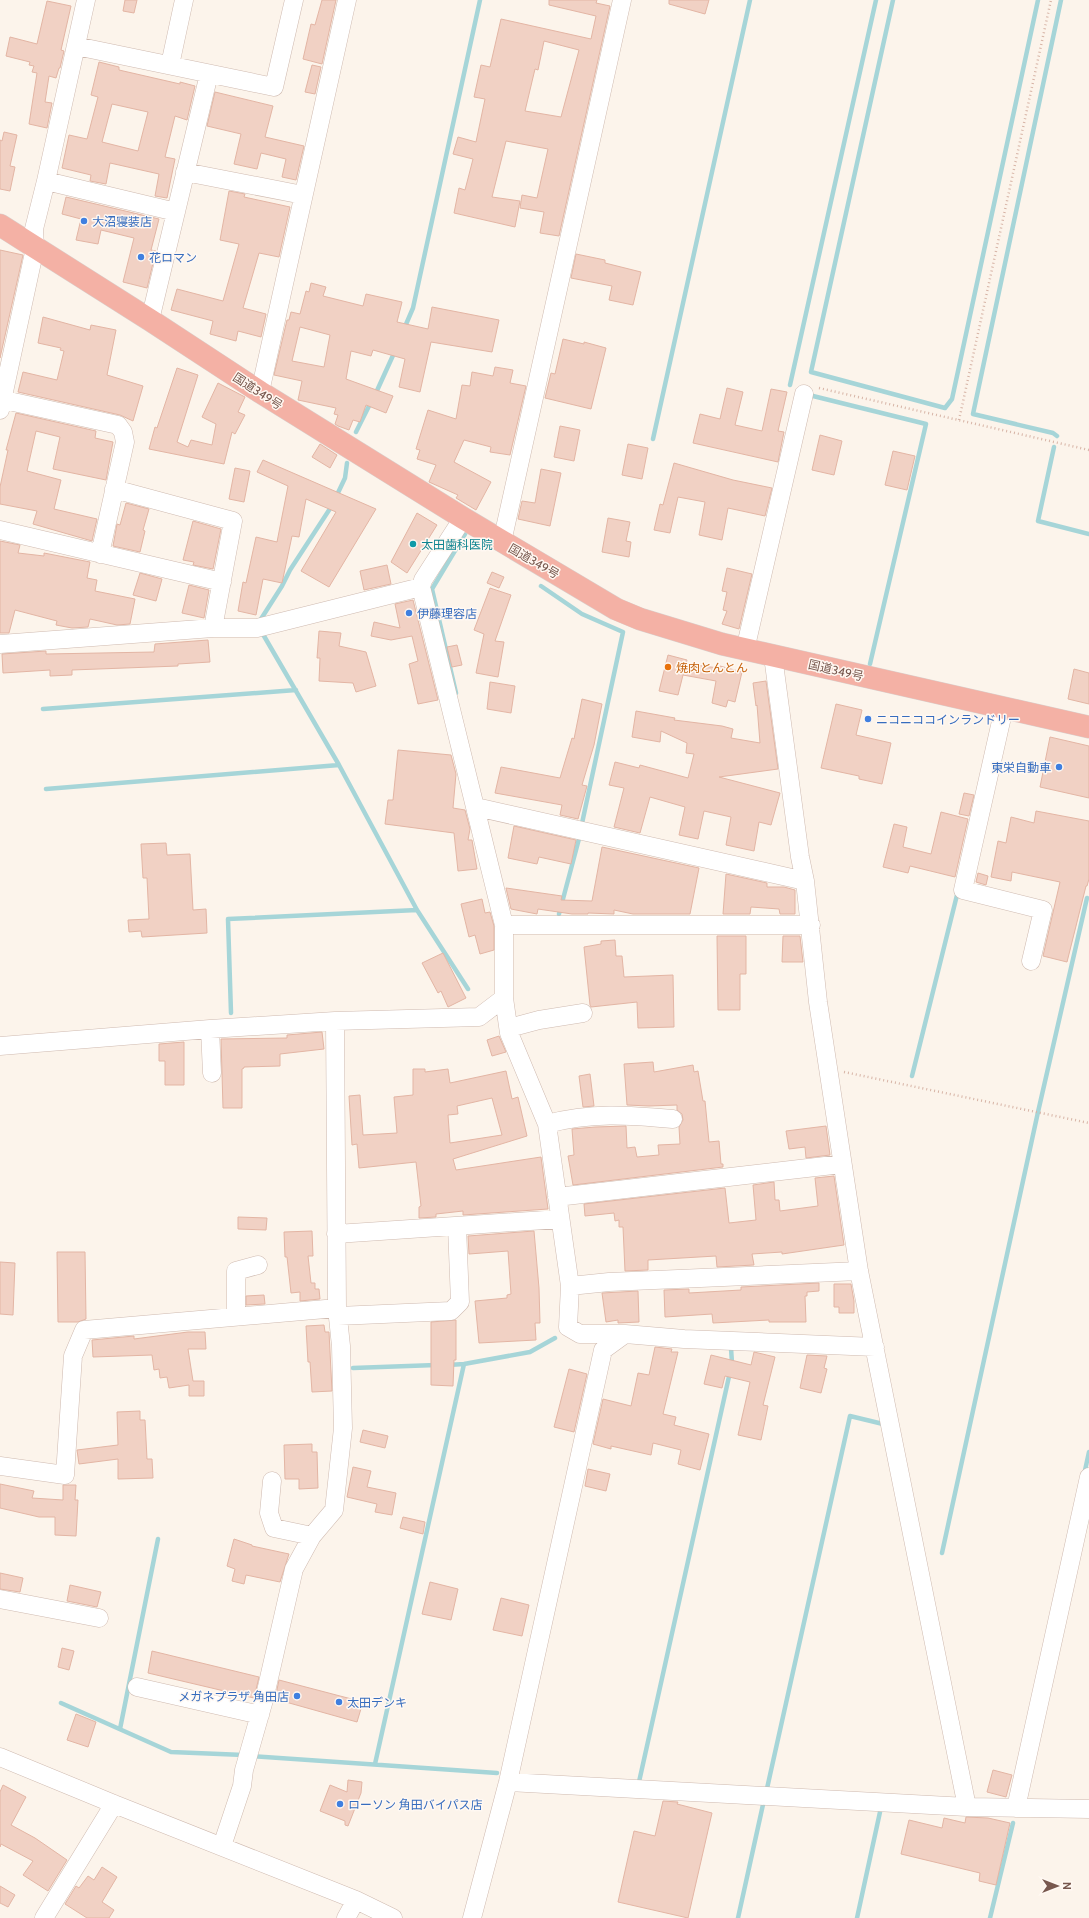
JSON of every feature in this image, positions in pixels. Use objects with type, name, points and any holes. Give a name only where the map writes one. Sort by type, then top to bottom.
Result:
[{"type":"highway","name":"国道349号","points":[[0,225],[260,392],[502,542],[616,609],[640,620],[677,632],[745,650],[1089,727]]},
{"type":"street","points":[[86,0],[34,229],[35,248],[1,403],[118,425],[123,432],[125,442],[100,554]]},
{"type":"street","points":[[170,65],[184,0]]},
{"type":"street","points":[[76,46],[274,87],[294,0]]},
{"type":"street","points":[[260,392],[347,0]]},
{"type":"street","points":[[502,542],[622,0]]},
{"type":"street","points":[[150,320],[209,74]]},
{"type":"street","points":[[185,172],[303,195]]},
{"type":"street","points":[[46,181],[176,212]]},
{"type":"street","points":[[745,650],[804,394]]},
{"type":"street","points":[[114,489],[233,521],[213,628]]},
{"type":"street","points":[[463,518],[423,580],[421,587],[504,925],[504,998],[509,1028],[546,1124],[570,1286],[568,1327],[580,1334],[625,1334],[684,1339],[875,1347]]},
{"type":"street","points":[[0,530],[222,582]]},
{"type":"street","points":[[0,644],[213,628],[257,628],[421,587]]},
{"type":"street","points":[[774,656],[800,857],[811,925],[818,1002],[830,1069],[842,1164],[859,1271],[967,1807]]},
{"type":"street","points":[[1004,708],[963,890],[1043,910],[1031,961]]},
{"type":"street","points":[[476,808],[805,881]]},
{"type":"street","points":[[504,925],[811,925]]},
{"type":"street","points":[[0,1046],[210,1029],[335,1022],[478,1017],[504,998]]},
{"type":"street","points":[[509,1028],[539,1020],[583,1013]]},
{"type":"street","points":[[222,1846],[242,1786],[244,1770],[260,1715],[294,1569],[312,1536],[334,1510],[343,1428],[341,1346],[337,1312],[335,1022]]},
{"type":"street","points":[[210,1029],[212,1073]]},
{"type":"street","points":[[546,1124],[569,1118],[619,1114],[673,1119]]},
{"type":"street","points":[[557,1197],[842,1164]]},
{"type":"street","points":[[336,1234],[560,1219]]},
{"type":"street","points":[[0,1466],[65,1474],[73,1356],[84,1330],[236,1316],[337,1312],[451,1311],[460,1302],[457,1226]]},
{"type":"street","points":[[236,1316],[236,1271],[258,1265]]},
{"type":"street","points":[[570,1286],[609,1282],[859,1271]]},
{"type":"street","points":[[472,1918],[508,1782],[603,1350],[625,1334]]},
{"type":"street","points":[[1016,1808],[1089,1476]]},
{"type":"street","points":[[272,1481],[268,1513],[274,1528],[312,1536]]},
{"type":"street","points":[[0,1599],[99,1618]]},
{"type":"street","points":[[137,1687],[260,1715]]},
{"type":"street","points":[[0,1757],[356,1900],[393,1918]]},
{"type":"street","points":[[508,1782],[967,1807],[1089,1809]]},
{"type":"street","points":[[44,1918],[114,1804]]},
{"type":"street","points":[[346,1918],[356,1900]]},
{"type":"path","points":[[959,420],[1051,0]]},
{"type":"path","points":[[804,394],[818,388],[1089,450]]},
{"type":"path","points":[[830,1069],[1089,1123]]},
{"type":"building","points":[[125,0],[137,0],[134,13],[123,11]]},
{"type":"building","points":[[322,0],[336,0],[322,64],[303,59],[311,24],[315,25]]},
{"type":"building","points":[[549,0],[597,0],[596,3],[610,6],[559,236],[540,233],[544,212],[520,208],[522,195],[537,198],[548,149],[506,141],[492,197],[520,201],[515,227],[454,213],[459,188],[465,190],[473,159],[453,154],[458,137],[476,142],[485,99],[474,97],[481,65],[490,67],[501,19],[591,39],[596,16],[549,5]],"holes":[[[544,41],[579,50],[561,117],[525,111],[535,69],[538,70]]]},
{"type":"building","points":[[669,0],[709,0],[705,14],[669,4]]},
{"type":"building","points":[[47,1],[71,6],[61,50],[64,51],[60,68],[56,78],[49,76],[45,102],[52,103],[47,128],[29,124],[37,73],[32,72],[34,66],[29,65],[30,62],[6,56],[10,37],[37,44]]},
{"type":"building","points":[[99,62],[119,67],[119,70],[195,86],[187,120],[175,116],[165,157],[175,159],[167,198],[155,196],[159,174],[110,163],[106,184],[90,181],[91,175],[62,168],[69,135],[87,139],[98,97],[91,95]],"holes":[[[112,104],[148,112],[138,151],[102,142]]]},
{"type":"building","points":[[312,65],[321,67],[315,94],[305,92]]},
{"type":"building","points":[[215,92],[273,106],[265,137],[304,146],[296,180],[282,177],[286,159],[261,153],[257,169],[234,164],[241,134],[207,126]]},
{"type":"building","points":[[4,132],[17,135],[10,166],[15,167],[10,191],[0,189],[0,140],[2,141]]},
{"type":"building","points":[[229,191],[245,194],[244,197],[290,207],[279,257],[259,253],[243,308],[266,314],[261,337],[238,331],[236,341],[210,334],[213,321],[171,310],[177,289],[223,301],[239,244],[220,240]]},
{"type":"building","points":[[66,197],[159,219],[151,250],[156,251],[147,288],[123,282],[134,238],[101,230],[98,244],[76,240],[81,219],[62,214]]},
{"type":"building","points":[[0,250],[23,255],[0,358]]},
{"type":"building","points":[[576,254],[605,260],[605,263],[641,272],[633,305],[609,300],[612,286],[571,278]]},
{"type":"building","points":[[311,283],[326,287],[323,296],[363,306],[366,294],[402,302],[397,322],[428,329],[432,307],[499,320],[492,352],[431,342],[420,392],[399,387],[405,359],[373,350],[371,356],[351,351],[346,379],[393,396],[386,413],[366,405],[360,422],[353,420],[349,430],[335,424],[338,415],[334,414],[336,408],[298,400],[302,381],[274,375],[287,320],[289,320],[291,312],[300,314],[306,291],[309,292]],"holes":[[[300,327],[330,335],[324,367],[292,361]]]},
{"type":"building","points":[[43,317],[90,330],[91,325],[116,330],[107,375],[143,386],[133,421],[120,415],[18,392],[23,372],[57,380],[64,351],[60,350],[61,348],[38,343]]},
{"type":"building","points":[[563,339],[584,344],[584,342],[606,348],[591,409],[545,398],[551,373],[555,374]]},
{"type":"building","points":[[495,367],[513,370],[510,383],[526,386],[510,455],[490,452],[491,447],[464,440],[454,462],[491,482],[476,510],[456,498],[458,495],[429,482],[436,465],[417,459],[420,450],[416,449],[428,410],[456,419],[462,385],[470,386],[472,372],[493,376]]},
{"type":"building","points":[[177,368],[198,375],[177,442],[188,447],[191,440],[212,445],[216,424],[202,417],[218,383],[245,397],[238,412],[245,415],[235,434],[232,432],[224,464],[149,449],[155,427],[157,428]]},
{"type":"building","points":[[727,388],[743,392],[735,425],[762,431],[771,389],[787,392],[778,431],[784,432],[778,462],[693,443],[700,414],[720,419]]},
{"type":"building","points":[[16,413],[96,431],[95,438],[113,442],[106,480],[53,469],[60,437],[36,431],[27,471],[61,480],[54,509],[97,519],[92,541],[33,524],[37,511],[0,504],[0,487],[8,450],[6,450]]},
{"type":"building","points":[[560,426],[580,430],[574,461],[554,457]]},
{"type":"building","points":[[820,435],[842,441],[834,475],[812,470]]},
{"type":"building","points":[[320,444],[337,455],[330,468],[312,457]]},
{"type":"building","points":[[628,444],[648,448],[642,479],[622,475]]},
{"type":"building","points":[[893,451],[915,456],[907,490],[885,485]]},
{"type":"building","points":[[263,460],[376,509],[329,587],[301,571],[336,512],[306,499],[299,537],[292,536],[282,583],[263,579],[256,615],[238,611],[243,582],[246,583],[256,537],[277,542],[288,486],[257,472]]},
{"type":"building","points":[[674,463],[733,480],[772,488],[765,516],[728,508],[722,540],[699,535],[705,502],[678,497],[670,533],[654,530],[660,504],[663,505]]},
{"type":"building","points":[[235,468],[250,471],[244,502],[229,499]]},
{"type":"building","points":[[541,469],[561,473],[550,526],[518,519],[522,501],[535,503]]},
{"type":"building","points":[[126,503],[149,509],[143,530],[145,531],[140,552],[113,546],[117,524],[120,525]]},
{"type":"building","name":"太田歯科医院","points":[[417,513],[437,525],[407,573],[391,562]]},
{"type":"building","points":[[608,518],[630,522],[626,541],[631,542],[629,557],[602,552]]},
{"type":"building","points":[[193,521],[221,529],[213,569],[193,565],[194,562],[183,560]]},
{"type":"building","points":[[0,541],[20,545],[18,553],[44,556],[44,553],[90,562],[87,578],[97,580],[95,591],[135,599],[130,624],[117,625],[90,619],[88,627],[72,628],[56,625],[57,621],[15,610],[9,633],[0,633]]},
{"type":"building","points":[[387,565],[391,584],[364,590],[360,571]]},
{"type":"building","points":[[727,568],[752,574],[739,629],[722,624],[727,611],[723,610],[727,592],[722,591]]},
{"type":"building","points":[[492,572],[504,577],[499,588],[487,583]]},
{"type":"building","points":[[140,573],[162,579],[156,601],[133,595]]},
{"type":"building","points":[[189,585],[209,590],[204,618],[182,613]]},
{"type":"building","points":[[490,588],[511,595],[495,641],[504,642],[498,677],[476,673],[484,634],[474,630]]},
{"type":"building","points":[[413,600],[438,700],[418,704],[409,664],[418,661],[412,636],[391,640],[371,636],[374,622],[400,628],[395,604]]},
{"type":"building","points":[[319,631],[341,633],[339,646],[366,652],[376,686],[356,692],[353,683],[319,681],[320,658],[317,658]]},
{"type":"building","points":[[208,640],[210,662],[178,664],[178,666],[72,670],[72,675],[50,676],[50,670],[3,673],[2,654],[46,651],[46,654],[154,652],[155,644]]},
{"type":"building","points":[[457,645],[462,665],[452,667],[447,647]]},
{"type":"building","points":[[668,655],[687,660],[686,664],[719,668],[720,666],[742,672],[735,702],[728,700],[726,707],[712,703],[716,681],[683,675],[678,695],[659,691]]},
{"type":"building","points":[[1074,669],[1089,673],[1089,704],[1068,699]]},
{"type":"building","points":[[766,681],[778,769],[719,777],[780,793],[771,825],[759,822],[754,851],[726,845],[731,817],[704,811],[698,839],[679,835],[685,807],[650,797],[640,833],[614,827],[624,788],[609,785],[615,762],[639,768],[640,765],[688,778],[694,754],[686,753],[687,743],[661,731],[660,742],[632,737],[636,711],[675,718],[674,720],[722,726],[733,729],[731,738],[760,743],[757,705],[756,706],[753,683]]},
{"type":"building","points":[[490,682],[515,686],[511,713],[487,709]]},
{"type":"building","points":[[582,699],[602,704],[594,745],[582,785],[587,786],[578,819],[560,815],[562,805],[495,793],[501,767],[560,778],[572,738],[574,739]]},
{"type":"building","points":[[836,704],[862,710],[856,735],[891,743],[882,784],[859,779],[859,776],[821,768]]},
{"type":"building","points":[[1050,737],[1089,746],[1089,798],[1040,787]]},
{"type":"building","points":[[398,750],[451,755],[456,774],[453,808],[465,810],[470,829],[468,840],[472,840],[477,869],[458,871],[454,833],[385,824],[388,800],[393,800]]},
{"type":"building","points":[[964,793],[974,795],[969,816],[959,814]]},
{"type":"building","points":[[1036,811],[1089,821],[1089,879],[1067,962],[1043,956],[1060,882],[1012,872],[1011,881],[991,877],[998,841],[1006,843],[1011,817],[1034,823]]},
{"type":"building","points":[[941,812],[968,819],[955,877],[910,866],[908,873],[883,867],[894,824],[907,827],[903,847],[931,854]]},
{"type":"building","points":[[514,826],[576,840],[571,864],[539,857],[537,864],[508,858]]},
{"type":"building","points":[[166,843],[167,855],[190,854],[193,910],[206,909],[207,933],[142,937],[141,931],[129,932],[128,920],[149,919],[147,878],[143,878],[141,844]]},
{"type":"building","points":[[602,847],[699,868],[690,914],[633,914],[614,910],[614,914],[572,914],[538,909],[537,914],[511,909],[506,888],[562,896],[561,900],[592,901]]},
{"type":"building","points":[[978,873],[988,876],[986,885],[976,882]]},
{"type":"building","points":[[726,874],[767,883],[767,887],[784,887],[795,890],[795,914],[780,914],[779,909],[751,907],[750,914],[723,914]]},
{"type":"building","points":[[482,899],[485,913],[490,912],[494,926],[494,950],[480,954],[475,935],[469,937],[461,904]]},
{"type":"building","points":[[717,936],[746,936],[746,974],[740,974],[740,1010],[718,1010]]},
{"type":"building","points":[[783,936],[800,936],[803,962],[782,962]]},
{"type":"building","points":[[615,940],[616,956],[622,956],[624,977],[673,975],[674,1027],[638,1028],[637,1002],[591,1007],[584,947],[601,944],[601,941]]},
{"type":"building","points":[[443,953],[466,998],[448,1007],[441,991],[438,993],[422,963]]},
{"type":"building","points":[[322,1032],[324,1049],[280,1054],[280,1066],[244,1067],[242,1069],[242,1108],[223,1108],[221,1039],[287,1038],[287,1035]]},
{"type":"building","points":[[499,1036],[506,1052],[492,1056],[487,1040]]},
{"type":"building","points":[[184,1042],[184,1085],[165,1085],[165,1061],[159,1061],[159,1044]]},
{"type":"building","points":[[653,1062],[654,1072],[693,1065],[694,1072],[698,1071],[703,1101],[705,1101],[709,1142],[719,1141],[721,1164],[723,1164],[723,1167],[573,1185],[568,1156],[574,1155],[572,1129],[626,1126],[627,1148],[635,1147],[637,1157],[659,1155],[658,1145],[680,1144],[679,1127],[683,1120],[682,1114],[677,1110],[677,1105],[627,1105],[624,1064]]},
{"type":"building","points":[[413,1069],[425,1069],[425,1072],[448,1069],[450,1083],[506,1071],[512,1099],[518,1097],[527,1136],[453,1159],[456,1170],[541,1157],[548,1209],[463,1215],[463,1211],[436,1214],[436,1217],[419,1218],[419,1207],[421,1206],[416,1162],[359,1168],[357,1144],[352,1145],[349,1096],[360,1095],[363,1135],[397,1133],[394,1097],[413,1095]],"holes":[[[492,1098],[502,1135],[450,1143],[448,1115],[458,1114],[457,1106]]]},
{"type":"building","points":[[590,1074],[594,1106],[583,1107],[579,1076]]},
{"type":"building","points":[[826,1126],[830,1155],[806,1158],[805,1147],[789,1149],[786,1131]]},
{"type":"building","points":[[834,1176],[844,1245],[782,1254],[782,1252],[752,1254],[754,1265],[717,1267],[716,1256],[648,1260],[648,1270],[625,1271],[623,1227],[619,1227],[619,1220],[615,1221],[614,1213],[585,1216],[584,1204],[725,1188],[729,1223],[756,1220],[753,1185],[774,1182],[775,1200],[779,1200],[780,1211],[818,1206],[815,1178]]},
{"type":"building","points":[[238,1217],[267,1218],[266,1230],[238,1229]]},
{"type":"building","points":[[312,1231],[313,1256],[308,1256],[311,1283],[315,1283],[315,1289],[319,1289],[320,1299],[300,1301],[300,1292],[291,1293],[287,1257],[285,1257],[284,1232]]},
{"type":"building","points":[[534,1231],[539,1288],[540,1323],[535,1323],[536,1340],[479,1343],[475,1301],[507,1298],[507,1295],[511,1294],[508,1251],[469,1254],[468,1236]]},
{"type":"building","points":[[57,1252],[85,1252],[86,1319],[78,1322],[58,1322]]},
{"type":"building","points":[[0,1262],[15,1263],[13,1315],[0,1314]]},
{"type":"building","points":[[819,1283],[819,1291],[807,1292],[807,1296],[805,1296],[806,1322],[769,1322],[769,1320],[713,1323],[712,1314],[665,1317],[664,1290],[689,1289],[689,1293],[741,1290],[741,1287]]},
{"type":"building","points":[[834,1284],[851,1284],[854,1301],[854,1313],[839,1313],[839,1307],[834,1307]]},
{"type":"building","points":[[638,1291],[639,1322],[618,1323],[618,1320],[606,1322],[602,1293]]},
{"type":"building","points":[[264,1295],[265,1304],[246,1305],[246,1296]]},
{"type":"building","points":[[456,1320],[456,1360],[454,1360],[453,1386],[431,1385],[431,1322]]},
{"type":"building","points":[[324,1325],[325,1332],[329,1332],[332,1391],[312,1392],[310,1362],[308,1362],[306,1326]]},
{"type":"building","points":[[188,1332],[205,1332],[206,1349],[188,1349],[193,1381],[204,1381],[204,1396],[189,1396],[189,1385],[169,1388],[167,1377],[160,1378],[159,1369],[154,1370],[152,1355],[93,1357],[92,1340],[134,1336],[134,1339]]},
{"type":"building","points":[[655,1347],[672,1349],[671,1352],[678,1352],[663,1414],[676,1417],[674,1425],[709,1434],[700,1470],[678,1464],[681,1450],[653,1443],[651,1455],[611,1446],[611,1449],[593,1444],[603,1399],[631,1406],[638,1373],[649,1375]]},
{"type":"building","points":[[754,1352],[775,1357],[763,1405],[768,1406],[761,1440],[738,1435],[750,1382],[725,1376],[722,1388],[704,1384],[711,1355],[751,1365]]},
{"type":"building","points":[[807,1355],[827,1356],[824,1368],[827,1369],[821,1393],[800,1388]]},
{"type":"building","points":[[569,1369],[587,1374],[574,1432],[554,1427]]},
{"type":"building","points":[[140,1411],[140,1420],[145,1420],[147,1459],[152,1459],[153,1478],[118,1479],[118,1459],[79,1464],[77,1450],[118,1445],[117,1412]]},
{"type":"building","points":[[363,1430],[388,1436],[385,1448],[360,1442]]},
{"type":"building","points":[[312,1444],[312,1452],[317,1452],[318,1488],[299,1489],[299,1479],[285,1479],[284,1445]]},
{"type":"building","points":[[353,1467],[371,1471],[367,1487],[396,1493],[392,1515],[375,1512],[377,1504],[347,1497]]},
{"type":"building","points":[[588,1469],[610,1474],[606,1491],[585,1486]]},
{"type":"building","points":[[0,1484],[34,1491],[32,1498],[63,1500],[63,1485],[76,1485],[75,1500],[78,1500],[76,1536],[55,1535],[55,1517],[39,1517],[0,1508]]},
{"type":"building","points":[[403,1517],[425,1522],[423,1534],[400,1528]]},
{"type":"building","points":[[234,1539],[252,1546],[289,1554],[280,1582],[246,1575],[244,1584],[232,1581],[235,1569],[227,1566]]},
{"type":"building","points":[[0,1573],[23,1578],[20,1592],[0,1589]]},
{"type":"building","points":[[430,1582],[458,1589],[451,1620],[422,1614]]},
{"type":"building","points":[[70,1585],[101,1592],[97,1607],[67,1601]]},
{"type":"building","points":[[501,1598],[529,1605],[522,1636],[493,1630]]},
{"type":"building","points":[[62,1648],[74,1651],[69,1670],[58,1667]]},
{"type":"building","points":[[152,1651],[259,1677],[254,1698],[148,1673]]},
{"type":"building","points":[[279,1680],[363,1702],[357,1722],[275,1699]]},
{"type":"building","points":[[76,1714],[96,1722],[88,1747],[67,1740]]},
{"type":"building","points":[[993,1770],[1012,1775],[1006,1797],[987,1792]]},
{"type":"building","points":[[348,1780],[362,1782],[361,1793],[348,1826],[345,1825],[345,1821],[320,1811],[330,1785],[347,1792]]},
{"type":"building","points":[[3,1785],[26,1797],[11,1825],[35,1838],[67,1860],[48,1891],[23,1875],[33,1861],[1,1844],[0,1847],[0,1792]]},
{"type":"building","points":[[663,1801],[678,1802],[677,1804],[712,1813],[688,1918],[618,1902],[634,1831],[655,1836]]},
{"type":"building","points":[[966,1817],[988,1818],[1010,1823],[996,1885],[979,1881],[980,1873],[901,1854],[909,1820],[942,1828],[944,1818],[965,1823]]},
{"type":"building","points":[[102,1867],[117,1877],[102,1902],[114,1910],[109,1918],[87,1918],[65,1904],[76,1886],[79,1888],[88,1876],[94,1880]]},
{"type":"building","points":[[0,1886],[15,1895],[8,1907],[0,1903]]},
{"type":"waterway","points":[[404,329],[413,308],[480,0]]},
{"type":"waterway","points":[[653,439],[750,0]]},
{"type":"waterway","points":[[790,385],[876,0]]},
{"type":"waterway","points":[[893,0],[811,372],[945,408],[952,399],[1038,0]]},
{"type":"waterway","points":[[1057,436],[1053,433],[973,414],[1061,0]]},
{"type":"waterway","points":[[375,395],[395,351]]},
{"type":"waterway","points":[[813,396],[926,424],[870,664]]},
{"type":"waterway","points":[[356,432],[371,402]]},
{"type":"waterway","points":[[1054,447],[1038,521],[1089,534]]},
{"type":"waterway","points":[[336,497],[345,478],[347,463]]},
{"type":"waterway","points":[[261,619],[282,586],[290,570],[333,504]]},
{"type":"waterway","points":[[456,693],[432,589],[465,534]]},
{"type":"waterway","points":[[541,586],[582,614],[623,632],[581,828]]},
{"type":"waterway","points":[[264,636],[339,765],[417,910],[468,989]]},
{"type":"waterway","points":[[43,709],[296,690]]},
{"type":"waterway","points":[[46,789],[339,765]]},
{"type":"waterway","points":[[559,914],[580,835]]},
{"type":"waterway","points":[[912,1076],[957,895]]},
{"type":"waterway","points":[[942,1553],[1038,1112],[1087,898]]},
{"type":"waterway","points":[[231,1013],[228,919],[417,910]]},
{"type":"waterway","points":[[448,1365],[464,1364],[530,1352],[555,1338]]},
{"type":"waterway","points":[[639,1782],[732,1363],[731,1348]]},
{"type":"waterway","points":[[375,1764],[464,1364]]},
{"type":"waterway","points":[[353,1368],[436,1365]]},
{"type":"waterway","points":[[766,1793],[850,1416],[883,1424]]},
{"type":"waterway","points":[[1084,1475],[1089,1452]]},
{"type":"waterway","points":[[120,1729],[158,1539]]},
{"type":"waterway","points":[[61,1703],[171,1752],[244,1755]]},
{"type":"waterway","points":[[252,1756],[497,1773]]},
{"type":"waterway","points":[[738,1918],[764,1800]]},
{"type":"waterway","points":[[857,1918],[880,1812]]},
{"type":"waterway","points":[[990,1918],[1013,1823]]},
{"type":"place","name":"大沼寝装店","points":[[84,221]]},
{"type":"place","name":"花ロマン","points":[[141,257]]},
{"type":"place","name":"太田歯科医院","points":[[413,544]]},
{"type":"place","name":"伊藤理容店","points":[[409,613]]},
{"type":"place","name":"焼肉とんとん","points":[[668,667]]},
{"type":"place","name":"ニコニココインランドリー","points":[[868,719]]},
{"type":"place","name":"東栄自動車","points":[[1059,767]]},
{"type":"place","name":"メガネプラザ 角田店","points":[[297,1696]]},
{"type":"place","name":"太田デンキ","points":[[339,1702]]},
{"type":"place","name":"ローソン 角田バイパス店","points":[[340,1804]]}]
